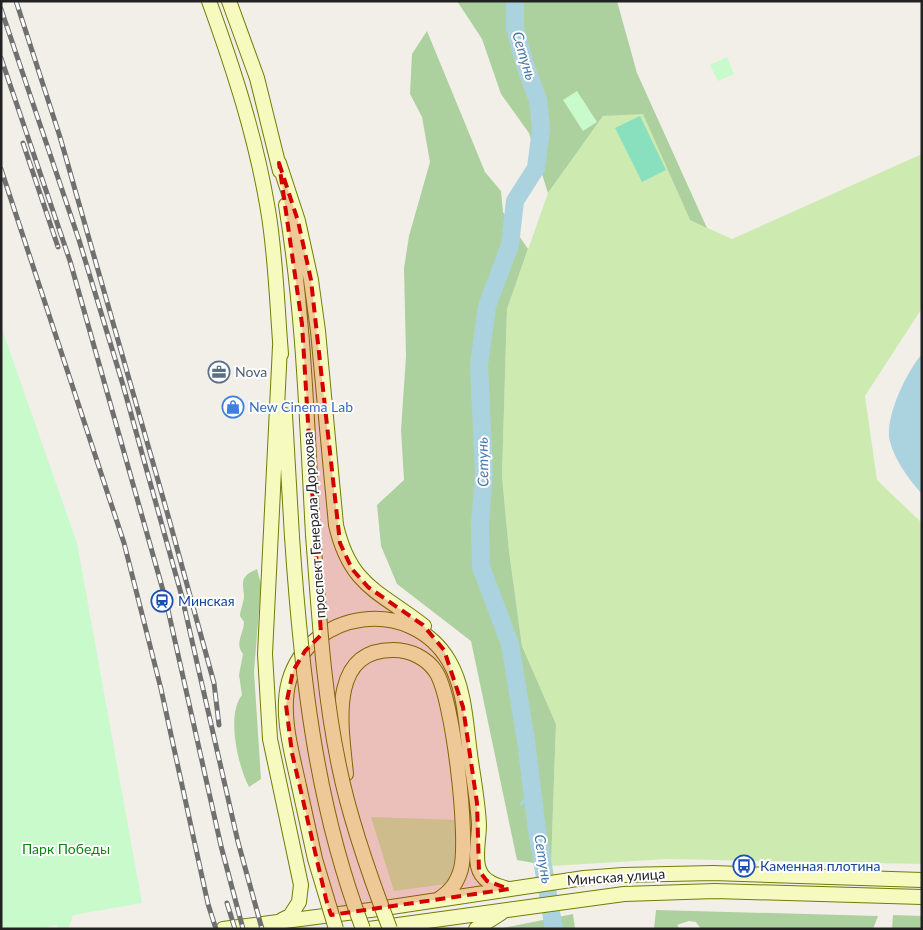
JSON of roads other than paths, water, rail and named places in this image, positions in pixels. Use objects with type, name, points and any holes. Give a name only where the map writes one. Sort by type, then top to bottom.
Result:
[{"type":"main road","name":"проспект Генерала Дорохова","points":[[209,1],[238,80],[259,162],[268,211],[280,346],[302,667],[318,771],[330,824],[364,929]]},
{"type":"main road","name":"проспект Генерала Дорохова","points":[[229,1],[257,78],[279,163],[295,262],[302,324],[313,535],[323,656],[339,766],[349,806],[390,929]]},
{"type":"main road","points":[[279,163],[298,221],[311,280],[318,331],[336,525],[340,544],[359,578],[378,595],[423,625],[438,641],[449,661],[463,707],[477,803],[479,824],[476,861],[479,871],[487,881],[510,889]]},
{"type":"main road","points":[[279,922],[290,916],[302,894],[270,738],[265,673],[280,346]]},
{"type":"main road","points":[[336,929],[315,859],[292,753],[286,705],[289,682],[304,651],[331,628],[365,618],[400,622],[431,640],[449,661]]},
{"type":"main road","points":[[349,806],[341,709],[346,679],[356,665],[371,655],[388,650],[406,652],[423,659],[430,665],[440,680],[449,719],[464,822],[461,869],[454,886],[436,900]]},
{"type":"main road","name":"Минская улица","points":[[223,929],[584,878],[713,873],[922,880]]},
{"type":"main road","name":"Минская улица","points":[[369,929],[624,894],[714,891],[922,898]]},
{"type":"main road","points":[[476,929],[512,908]]},
{"type":"water","points":[[922,354],[922,494],[906,475],[893,451],[890,443],[889,427],[891,416],[904,381]]},
{"type":"waterway","name":"Сетунь","points":[[515,1],[515,28],[525,65],[538,100],[541,129],[536,168],[515,201],[510,245],[487,306],[479,365],[484,473],[480,525],[481,567],[510,644],[526,741],[537,831],[554,929]]},
{"type":"waterway","points":[[521,804],[532,793]]},
{"type":"railway","points":[[16,1],[60,137],[169,519],[214,683],[219,725]]},
{"type":"railway","points":[[1,9],[79,240],[123,385],[182,597],[238,842],[262,929]]},
{"type":"railway","points":[[1,58],[70,261],[166,601],[221,846],[243,929]]},
{"type":"railway","points":[[23,143],[58,247]]},
{"type":"railway","points":[[1,169],[124,543],[161,689],[208,904],[216,929]]},
{"type":"railway","points":[[227,903],[235,929]]},
{"type":"place","name":"Nova","points":[[219,372]]},
{"type":"place","name":"New Cinema Lab","points":[[233,407]]},
{"type":"place","name":"Минская","points":[[162,601]]},
{"type":"place","name":"Каменная плотина","points":[[744,866]]},
{"type":"park label","name":"Парк Победы","points":[[66,849]]}]
